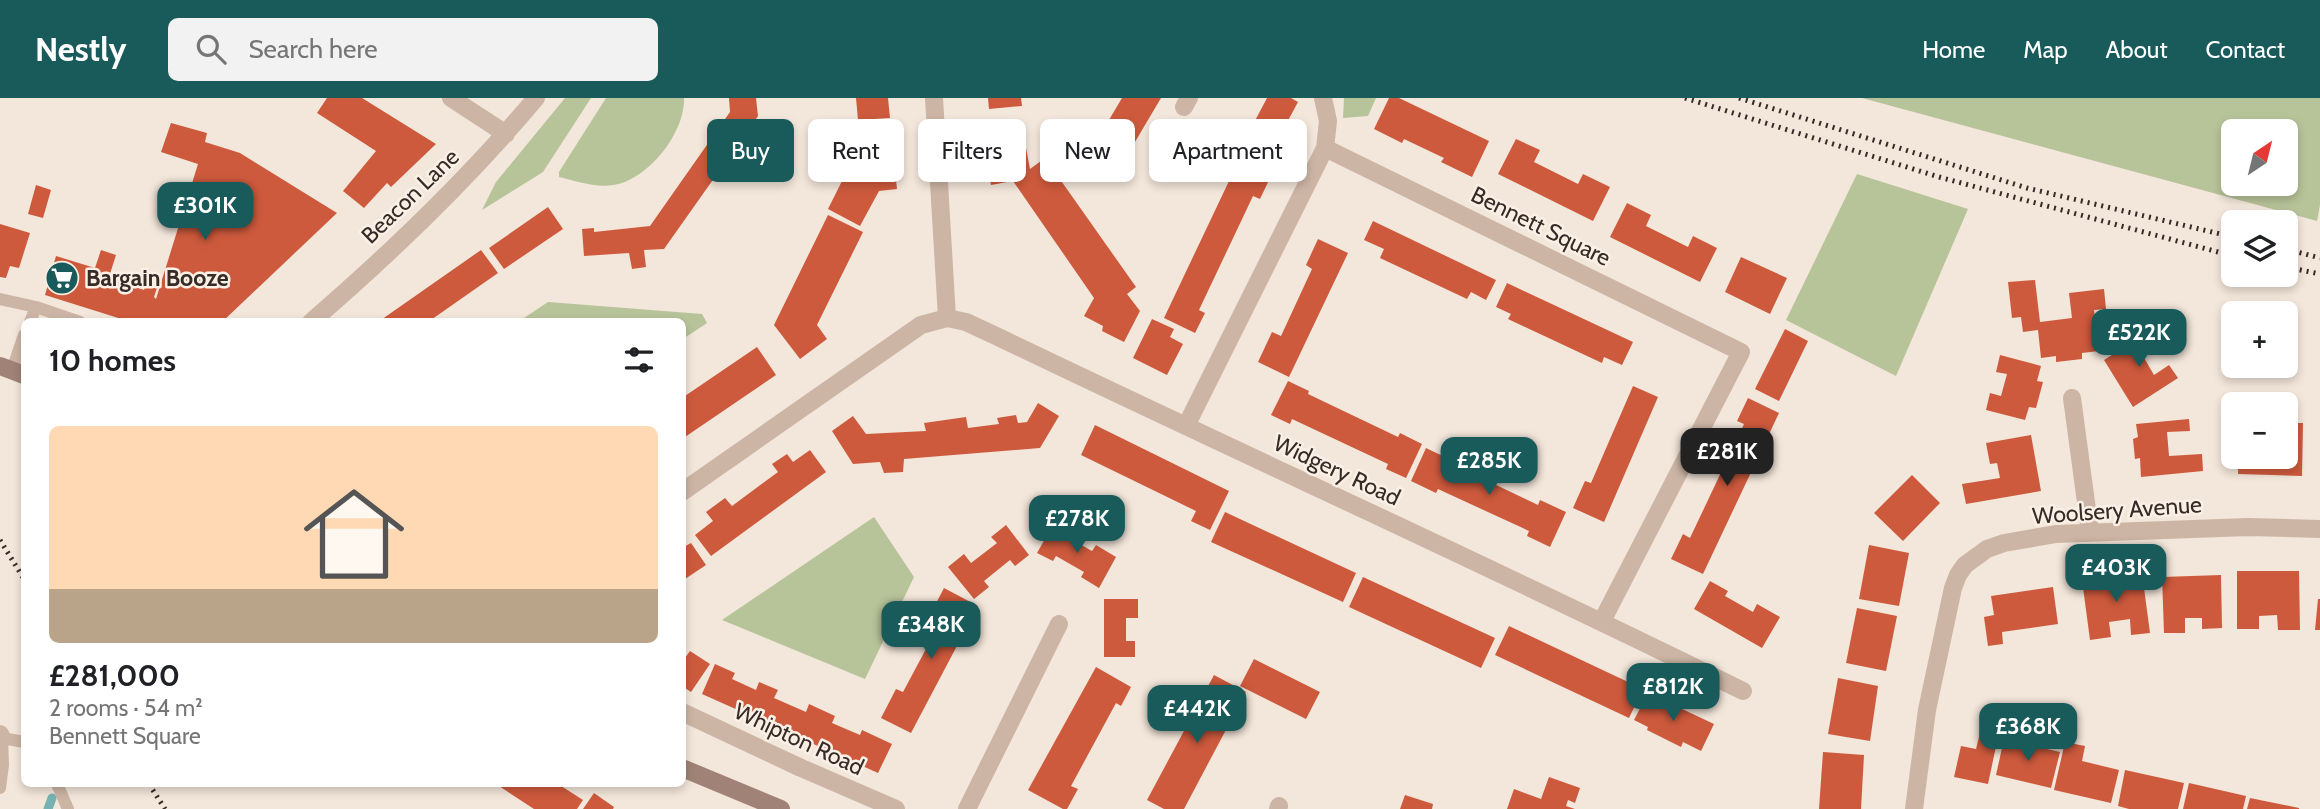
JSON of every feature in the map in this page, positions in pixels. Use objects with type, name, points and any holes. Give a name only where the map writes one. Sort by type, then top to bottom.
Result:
[{"type":"main road","points":[[686,770],[781,809]]},
{"type":"street","points":[[450,98],[506,134]]},
{"type":"street","name":"Beacon Lane","points":[[316,318],[427,215],[506,134],[536,98]]},
{"type":"street","points":[[686,489],[921,325],[947,318],[934,98]]},
{"type":"street","points":[[1186,426],[1325,148],[1328,121],[1323,98]]},
{"type":"street","name":"Bennett Square","points":[[1325,148],[1741,352],[1602,621]]},
{"type":"street","name":"Widgery Road","points":[[947,318],[967,322],[1602,621],[1743,691]]},
{"type":"street","points":[[2072,398],[2090,532]]},
{"type":"street","name":"Woolsery Avenue","points":[[1914,809],[1927,710],[1958,575],[1965,565],[1987,549],[2004,543],[2056,534],[2248,527],[2320,529]]},
{"type":"street","points":[[967,809],[1059,624]]},
{"type":"street","name":"Whipton Road","points":[[686,714],[896,809]]},
{"type":"lane","points":[[0,299],[68,318]]},
{"type":"lane","points":[[32,318],[36,307]]},
{"type":"lane","points":[[12,370],[21,344]]},
{"type":"lane","points":[[0,788],[4,765],[1,736],[21,740]]},
{"type":"lane","points":[[58,787],[68,809]]},
{"type":"green space","points":[[565,98],[591,98],[543,172],[482,210],[496,182]]},
{"type":"green space","points":[[606,98],[684,98],[683,112],[662,153],[651,165],[626,181],[599,186],[559,177],[559,172]]},
{"type":"green space","points":[[1344,98],[1376,98],[1368,116],[1343,118]]},
{"type":"green space","points":[[1862,98],[2320,98],[2320,205],[2317,221],[2298,216],[2298,210],[2276,210],[2225,196],[2298,196],[2298,119],[2221,119],[2221,195]]},
{"type":"green space","points":[[1857,174],[1968,209],[1896,376],[1786,320]]},
{"type":"green space","points":[[548,302],[702,314],[707,323],[686,337],[686,318],[524,318]]},
{"type":"green space","points":[[874,517],[914,577],[865,679],[722,620]]},
{"type":"building","points":[[327,98],[362,98],[436,144],[391,187],[387,183],[364,208],[343,191],[376,151],[317,113]]},
{"type":"building","points":[[729,98],[756,98],[758,116],[756,119],[725,119],[730,112]]},
{"type":"building","points":[[856,98],[888,98],[890,118],[858,119]]},
{"type":"building","points":[[988,98],[1021,98],[1022,106],[989,109]]},
{"type":"building","points":[[1122,98],[1161,98],[1135,142],[1135,119],[1110,119]]},
{"type":"building","points":[[1267,98],[1291,98],[1298,102],[1289,119],[1256,119]]},
{"type":"building","points":[[1389,98],[1399,98],[1489,141],[1472,177],[1441,162],[1444,158],[1404,139],[1402,143],[1374,129]]},
{"type":"building","points":[[171,123],[207,133],[205,142],[240,153],[337,213],[226,318],[118,318],[45,295],[56,256],[95,268],[101,250],[116,255],[109,277],[144,290],[150,272],[161,276],[154,297],[156,299],[198,164],[161,152]]},
{"type":"building","points":[[1516,139],[1540,150],[1534,162],[1578,184],[1583,174],[1610,187],[1593,221],[1498,174]]},
{"type":"building","points":[[707,145],[707,182],[711,182],[664,249],[644,250],[646,267],[632,269],[629,253],[584,256],[582,229],[594,228],[594,232],[650,226]]},
{"type":"building","points":[[1026,148],[1030,169],[1040,162],[1040,182],[1062,182],[1136,287],[1127,294],[1140,311],[1124,342],[1102,331],[1103,326],[1084,316],[1094,298],[1014,182],[1026,182]]},
{"type":"building","points":[[842,182],[896,182],[897,189],[879,191],[860,226],[828,209]]},
{"type":"building","points":[[1229,182],[1268,182],[1260,199],[1253,196],[1199,310],[1205,313],[1195,333],[1164,318]]},
{"type":"building","points":[[36,185],[51,190],[43,218],[28,214]]},
{"type":"building","points":[[1627,203],[1651,215],[1646,226],[1688,247],[1693,236],[1717,248],[1700,282],[1610,237]]},
{"type":"building","points":[[548,207],[563,229],[504,269],[489,248]]},
{"type":"building","points":[[828,215],[863,232],[817,325],[827,339],[800,359],[774,325]]},
{"type":"building","points":[[1373,221],[1496,280],[1486,300],[1471,292],[1467,299],[1380,258],[1384,249],[1364,240]]},
{"type":"building","points":[[0,224],[30,233],[19,268],[10,266],[6,278],[0,277]]},
{"type":"building","points":[[1318,239],[1348,253],[1289,377],[1258,362],[1272,332],[1281,336],[1312,269],[1306,265]]},
{"type":"building","points":[[481,250],[498,273],[434,318],[384,318]]},
{"type":"building","points":[[1741,257],[1787,278],[1770,314],[1725,292]]},
{"type":"building","points":[[2035,280],[2040,322],[2072,318],[2069,293],[2104,289],[2106,309],[2094,310],[2099,351],[2082,353],[2082,359],[2056,362],[2056,356],[2041,358],[2038,330],[2023,332],[2021,317],[2012,318],[2008,282]]},
{"type":"building","points":[[1507,283],[1633,342],[1622,365],[1604,357],[1602,363],[1508,319],[1511,314],[1496,307]]},
{"type":"building","points":[[1152,319],[1174,329],[1170,337],[1183,344],[1167,375],[1133,358]]},
{"type":"building","points":[[1785,329],[1808,341],[1779,401],[1755,389]]},
{"type":"building","points":[[2153,329],[2163,344],[2143,356],[2154,375],[2169,365],[2178,378],[2133,407],[2104,360]]},
{"type":"building","points":[[757,347],[776,375],[686,436],[686,395]]},
{"type":"building","points":[[2000,355],[2041,366],[2037,381],[2043,382],[2036,408],[2029,407],[2025,420],[1986,410],[1990,393],[2001,396],[2007,374],[1996,372]]},
{"type":"building","points":[[1288,381],[1309,391],[1308,394],[1398,437],[1400,433],[1422,444],[1406,478],[1386,469],[1388,464],[1292,419],[1290,424],[1271,415]]},
{"type":"building","points":[[1633,386],[1658,397],[1604,522],[1573,508],[1585,481],[1591,483]]},
{"type":"building","points":[[1748,398],[1779,413],[1703,574],[1671,559],[1683,534],[1690,538],[1744,424],[1737,421]]},
{"type":"building","points":[[1038,403],[1059,416],[1040,448],[904,459],[903,472],[884,473],[880,462],[853,464],[832,431],[853,416],[866,434],[926,431],[924,423],[966,417],[968,428],[999,424],[997,418],[1016,415],[1018,423],[1027,422]]},
{"type":"building","points":[[2189,419],[2190,431],[2167,432],[2169,456],[2202,454],[2203,471],[2141,477],[2140,458],[2135,459],[2133,439],[2138,437],[2136,424]]},
{"type":"building","points":[[2298,423],[2303,423],[2302,476],[2238,474],[2238,469],[2298,469]]},
{"type":"building","points":[[1095,425],[1229,491],[1210,530],[1191,521],[1196,511],[1081,455]]},
{"type":"building","points":[[2031,435],[2041,491],[1966,504],[1962,484],[2000,478],[1997,463],[1990,464],[1986,443]]},
{"type":"building","points":[[1426,448],[1451,460],[1450,463],[1538,505],[1540,500],[1566,512],[1550,547],[1527,536],[1529,531],[1438,489],[1436,493],[1411,481]]},
{"type":"building","points":[[810,450],[826,472],[711,556],[695,535],[713,521],[706,512],[725,498],[732,506],[778,472],[772,464],[787,454],[793,462]]},
{"type":"building","points":[[1912,475],[1940,503],[1903,541],[1874,513]]},
{"type":"building","points":[[1225,512],[1356,573],[1343,602],[1211,542]]},
{"type":"building","points":[[1055,521],[1073,532],[1069,538],[1092,551],[1096,545],[1116,557],[1099,588],[1081,577],[1084,572],[1056,556],[1053,561],[1037,553]]},
{"type":"building","points":[[1006,525],[1029,555],[1015,566],[1010,560],[984,581],[989,587],[974,599],[948,567],[964,554],[971,563],[997,543],[991,537]]},
{"type":"building","points":[[691,543],[706,565],[686,578],[686,546]]},
{"type":"building","points":[[1869,545],[1909,553],[1899,606],[1859,599]]},
{"type":"building","points":[[2237,571],[2299,571],[2300,630],[2278,630],[2277,615],[2259,616],[2259,629],[2237,629]]},
{"type":"building","points":[[2142,573],[2150,633],[2131,635],[2130,619],[2109,622],[2111,637],[2090,640],[2082,580]]},
{"type":"building","points":[[2221,575],[2222,628],[2202,629],[2202,618],[2185,618],[2185,633],[2164,633],[2162,577]]},
{"type":"building","points":[[1363,577],[1495,638],[1481,668],[1349,607]]},
{"type":"building","points":[[1710,581],[1728,591],[1725,596],[1753,612],[1757,604],[1780,617],[1762,648],[1694,609]]},
{"type":"building","points":[[2053,587],[2058,624],[2002,632],[2003,644],[1988,646],[1984,617],[1994,615],[1991,596]]},
{"type":"building","points":[[944,588],[978,606],[911,733],[881,718],[896,689],[903,692],[942,619],[931,613]]},
{"type":"building","points":[[1104,599],[1138,599],[1138,618],[1126,618],[1126,641],[1135,641],[1135,657],[1104,657]]},
{"type":"building","points":[[2318,599],[2320,630],[2315,630]]},
{"type":"building","points":[[1857,608],[1897,616],[1886,671],[1846,663]]},
{"type":"building","points":[[1509,626],[1643,689],[1629,718],[1495,655]]},
{"type":"building","points":[[690,651],[710,664],[691,692],[686,689],[686,657]]},
{"type":"building","points":[[1254,659],[1320,692],[1306,719],[1240,686]]},
{"type":"building","points":[[715,664],[735,673],[732,679],[756,690],[759,682],[778,690],[774,698],[806,712],[809,704],[835,716],[832,723],[860,735],[862,730],[892,744],[878,773],[702,694]]},
{"type":"building","points":[[1096,667],[1131,687],[1121,706],[1116,703],[1071,786],[1078,789],[1067,809],[1063,809],[1028,790]]},
{"type":"building","points":[[1214,675],[1246,692],[1184,809],[1164,809],[1147,800]]},
{"type":"building","points":[[1838,678],[1878,686],[1870,741],[1828,734]]},
{"type":"building","points":[[1648,693],[1714,724],[1701,751],[1683,742],[1681,747],[1647,730],[1648,727],[1634,720]]},
{"type":"building","points":[[1980,733],[1998,737],[1988,784],[1954,777],[1961,746],[1976,749]]},
{"type":"building","points":[[2004,739],[2060,752],[2051,788],[1996,775]]},
{"type":"building","points":[[2065,742],[2085,746],[2082,761],[2119,770],[2111,803],[2054,790]]},
{"type":"building","points":[[1823,752],[1864,755],[1861,809],[1819,809]]},
{"type":"building","points":[[2125,770],[2184,783],[2178,809],[2129,809],[2118,806]]},
{"type":"building","points":[[1549,777],[1580,788],[1575,803],[1568,800],[1566,806],[1575,809],[1507,809],[1514,789],[1541,799]]},
{"type":"building","points":[[2189,783],[2246,796],[2243,809],[2183,809]]},
{"type":"building","points":[[501,787],[563,787],[583,800],[577,809],[534,809]]},
{"type":"building","points":[[594,793],[614,807],[613,809],[583,809]]},
{"type":"building","points":[[1405,795],[1433,804],[1432,809],[1400,809]]},
{"type":"building","points":[[2250,798],[2299,808],[2299,809],[2247,809]]},
{"type":"waterway","points":[[48,809],[52,798]]},
{"type":"railway","points":[[1685,98],[1939,177],[2221,253]]},
{"type":"railway","points":[[1739,98],[2027,188],[2221,234]]},
{"type":"railway","points":[[2298,252],[2320,258]]},
{"type":"railway","points":[[2298,269],[2320,274]]},
{"type":"railway","points":[[0,540],[21,574]]},
{"type":"railway","points":[[151,787],[165,809]]},
{"type":"place","name":"Bargain Booze","points":[[62,278]]}]
